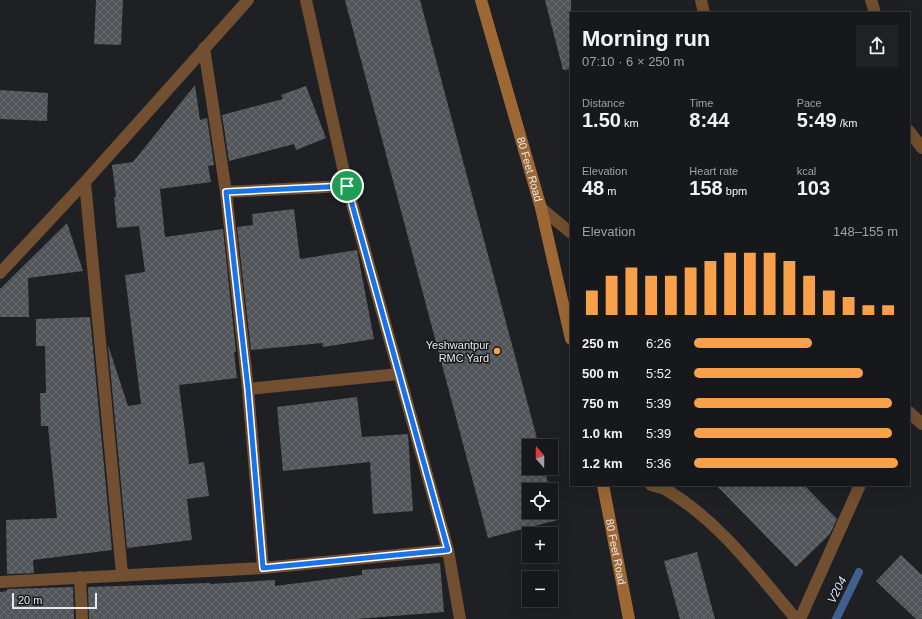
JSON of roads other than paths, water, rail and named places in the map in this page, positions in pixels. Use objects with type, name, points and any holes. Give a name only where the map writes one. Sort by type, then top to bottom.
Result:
[{"type":"street","points":[[0,273],[85,182],[248,0]]},
{"type":"street","points":[[306,0],[347,186],[448,550],[460,619]]},
{"type":"street","name":"80 Feet Road","points":[[481,0],[542,208],[570,334]]},
{"type":"street","points":[[701,0],[704,12]]},
{"type":"street","points":[[872,0],[875,12]]},
{"type":"street","points":[[204,48],[226,192],[248,389],[263,568]]},
{"type":"street","points":[[910,132],[922,148]]},
{"type":"street","points":[[85,182],[122,574]]},
{"type":"street","points":[[226,192],[347,186]]},
{"type":"street","points":[[542,208],[570,232]]},
{"type":"street","points":[[248,389],[399,374]]},
{"type":"street","points":[[910,413],[922,424]]},
{"type":"street","name":"80 Feet Road","points":[[603,486],[629,619]]},
{"type":"street","points":[[654,486],[667,490],[706,520],[742,555],[796,619]]},
{"type":"street","points":[[800,619],[860,486]]},
{"type":"street","points":[[0,582],[122,574],[263,568],[448,550]]},
{"type":"street","points":[[80,577],[82,619]]},
{"type":"waterway","name":"V204","points":[[836,619],[859,572]]},
{"type":"place","name":"Yeshwantpur RMC Yard","points":[[497,351]]}]
